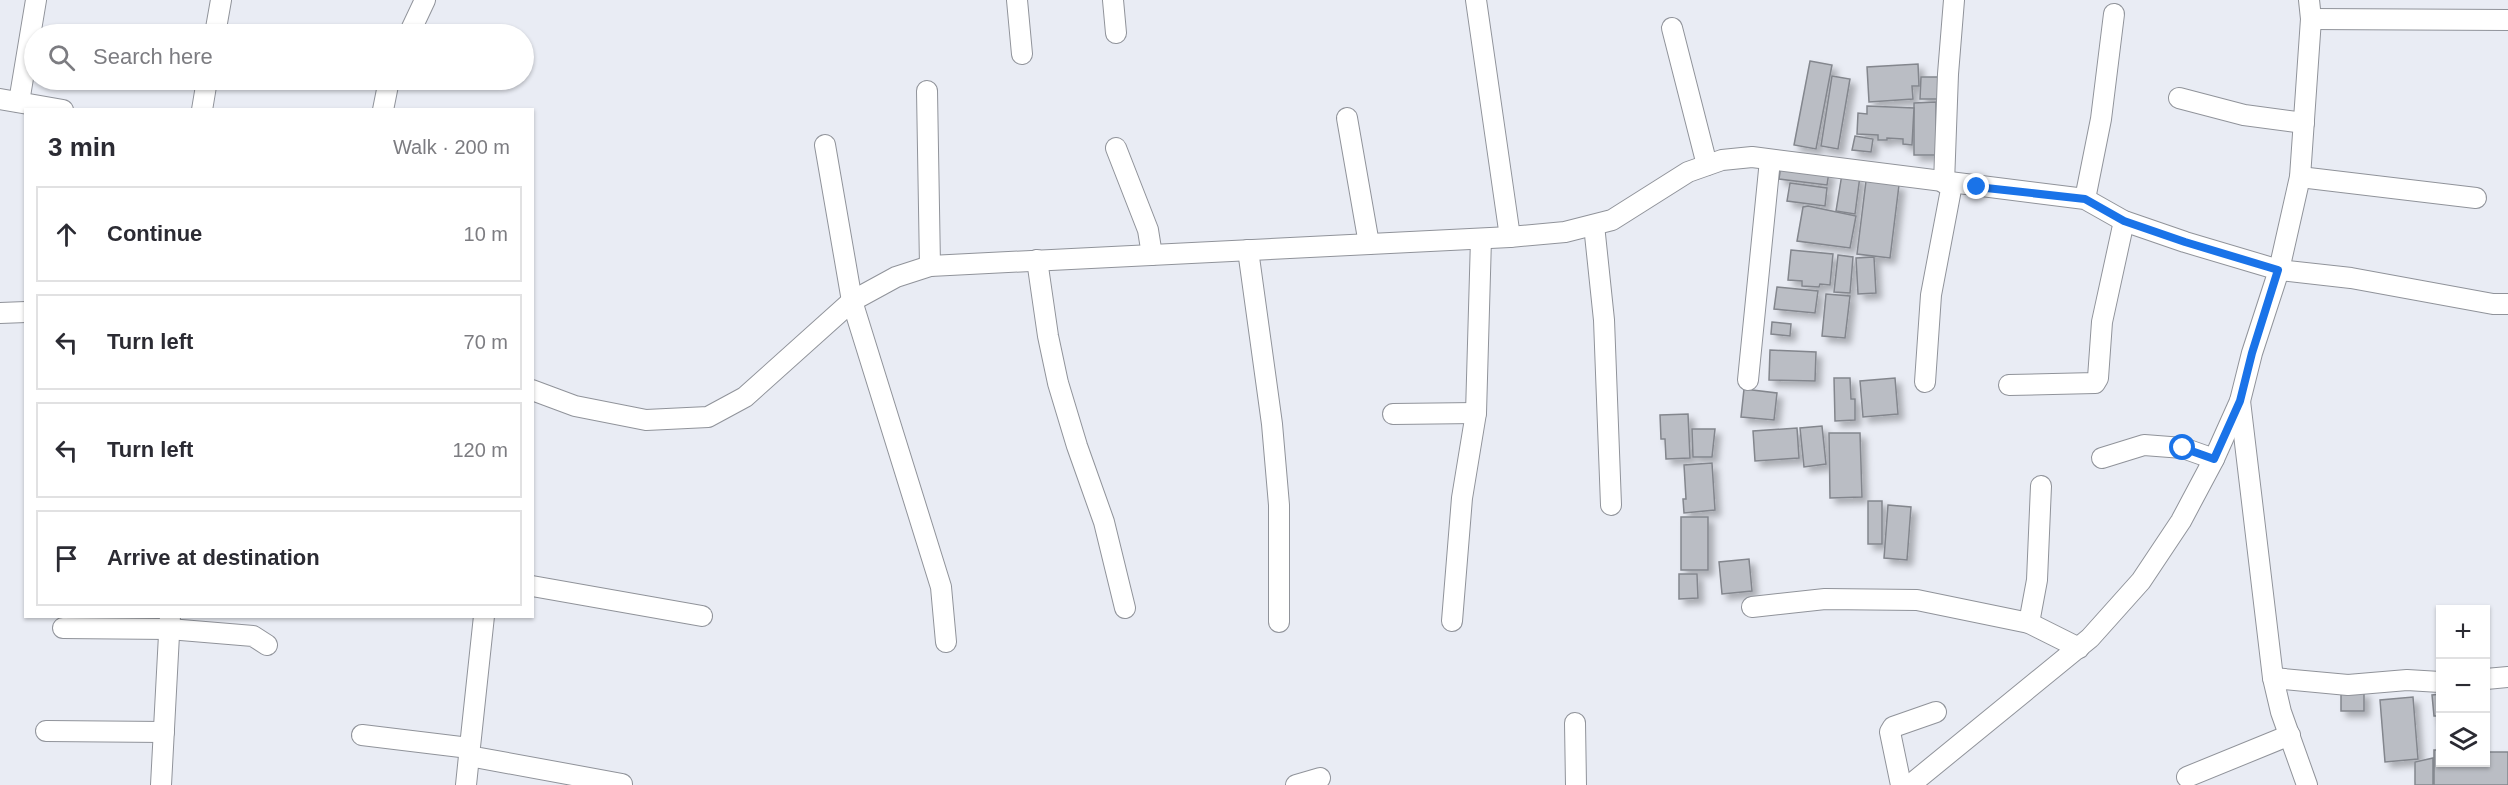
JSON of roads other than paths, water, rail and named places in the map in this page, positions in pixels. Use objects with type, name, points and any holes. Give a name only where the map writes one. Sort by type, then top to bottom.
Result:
[{"type":"street","points":[[30,24],[36,0]]},
{"type":"street","points":[[217,24],[221,0]]},
{"type":"street","points":[[414,24],[425,0]]},
{"type":"street","points":[[1017,0],[1022,54]]},
{"type":"street","points":[[1113,0],[1116,33]]},
{"type":"street","points":[[1476,0],[1510,237]]},
{"type":"street","points":[[1925,382],[1931,295],[1948,183],[1948,74],[1954,0]]},
{"type":"street","points":[[1910,785],[2090,638],[2141,581],[2181,521],[2214,459],[2240,401],[2252,353],[2278,270],[2300,177],[2310,9],[2508,20]]},
{"type":"street","points":[[2085,199],[2101,119],[2114,14]]},
{"type":"street","points":[[1672,28],[1707,165]]},
{"type":"street","points":[[24,47],[10,101],[51,108]]},
{"type":"street","points":[[202,108],[205,90]]},
{"type":"street","points":[[383,108],[387,90]]},
{"type":"street","points":[[927,91],[930,266]]},
{"type":"street","points":[[2179,98],[2244,115],[2304,123]]},
{"type":"street","points":[[1347,118],[1369,244]]},
{"type":"street","points":[[825,145],[852,301],[941,587],[946,642]]},
{"type":"street","points":[[1116,148],[1144,220],[1152,255]]},
{"type":"street","points":[[534,391],[575,406],[646,420],[708,417],[745,397],[852,301],[896,277],[930,266],[1481,239],[1565,232],[1612,220],[1688,172],[1722,160],[1752,158],[2085,199],[2124,221],[2278,270],[2351,278],[2493,304],[2508,304]]},
{"type":"street","points":[[1748,380],[1770,160]]},
{"type":"street","points":[[2300,177],[2476,198]]},
{"type":"street","points":[[2009,385],[2095,383],[2098,378],[2102,322],[2124,221]]},
{"type":"street","points":[[1594,225],[1604,320],[1611,506]]},
{"type":"street","points":[[1452,621],[1462,498],[1476,413],[1481,239]]},
{"type":"street","points":[[1248,250],[1272,424],[1279,505],[1279,622]]},
{"type":"street","points":[[1037,260],[1048,336],[1058,383],[1104,522],[1125,608]]},
{"type":"street","points":[[0,313],[24,312]]},
{"type":"street","points":[[2240,401],[2273,678],[2281,712],[2307,785]]},
{"type":"street","points":[[1393,414],[1476,413]]},
{"type":"street","points":[[2102,458],[2144,445],[2183,448],[2214,459]]},
{"type":"street","points":[[2029,623],[2037,580],[2041,486]]},
{"type":"street","points":[[534,586],[702,616]]},
{"type":"street","points":[[1752,607],[1825,599],[1917,600],[2029,623],[2079,648]]},
{"type":"street","points":[[466,785],[483,618]]},
{"type":"street","points":[[161,785],[170,623]]},
{"type":"street","points":[[63,628],[170,623],[253,636],[267,645]]},
{"type":"street","points":[[2490,679],[2508,677]]},
{"type":"street","points":[[2273,678],[2348,685],[2407,681],[2436,682]]},
{"type":"street","points":[[1901,785],[1890,732],[1893,727],[1936,712]]},
{"type":"street","points":[[1575,723],[1576,785]]},
{"type":"street","points":[[46,731],[164,732]]},
{"type":"street","points":[[362,735],[469,752],[622,784]]},
{"type":"street","points":[[2187,777],[2290,735]]},
{"type":"street","points":[[1296,785],[1320,778]]}]
